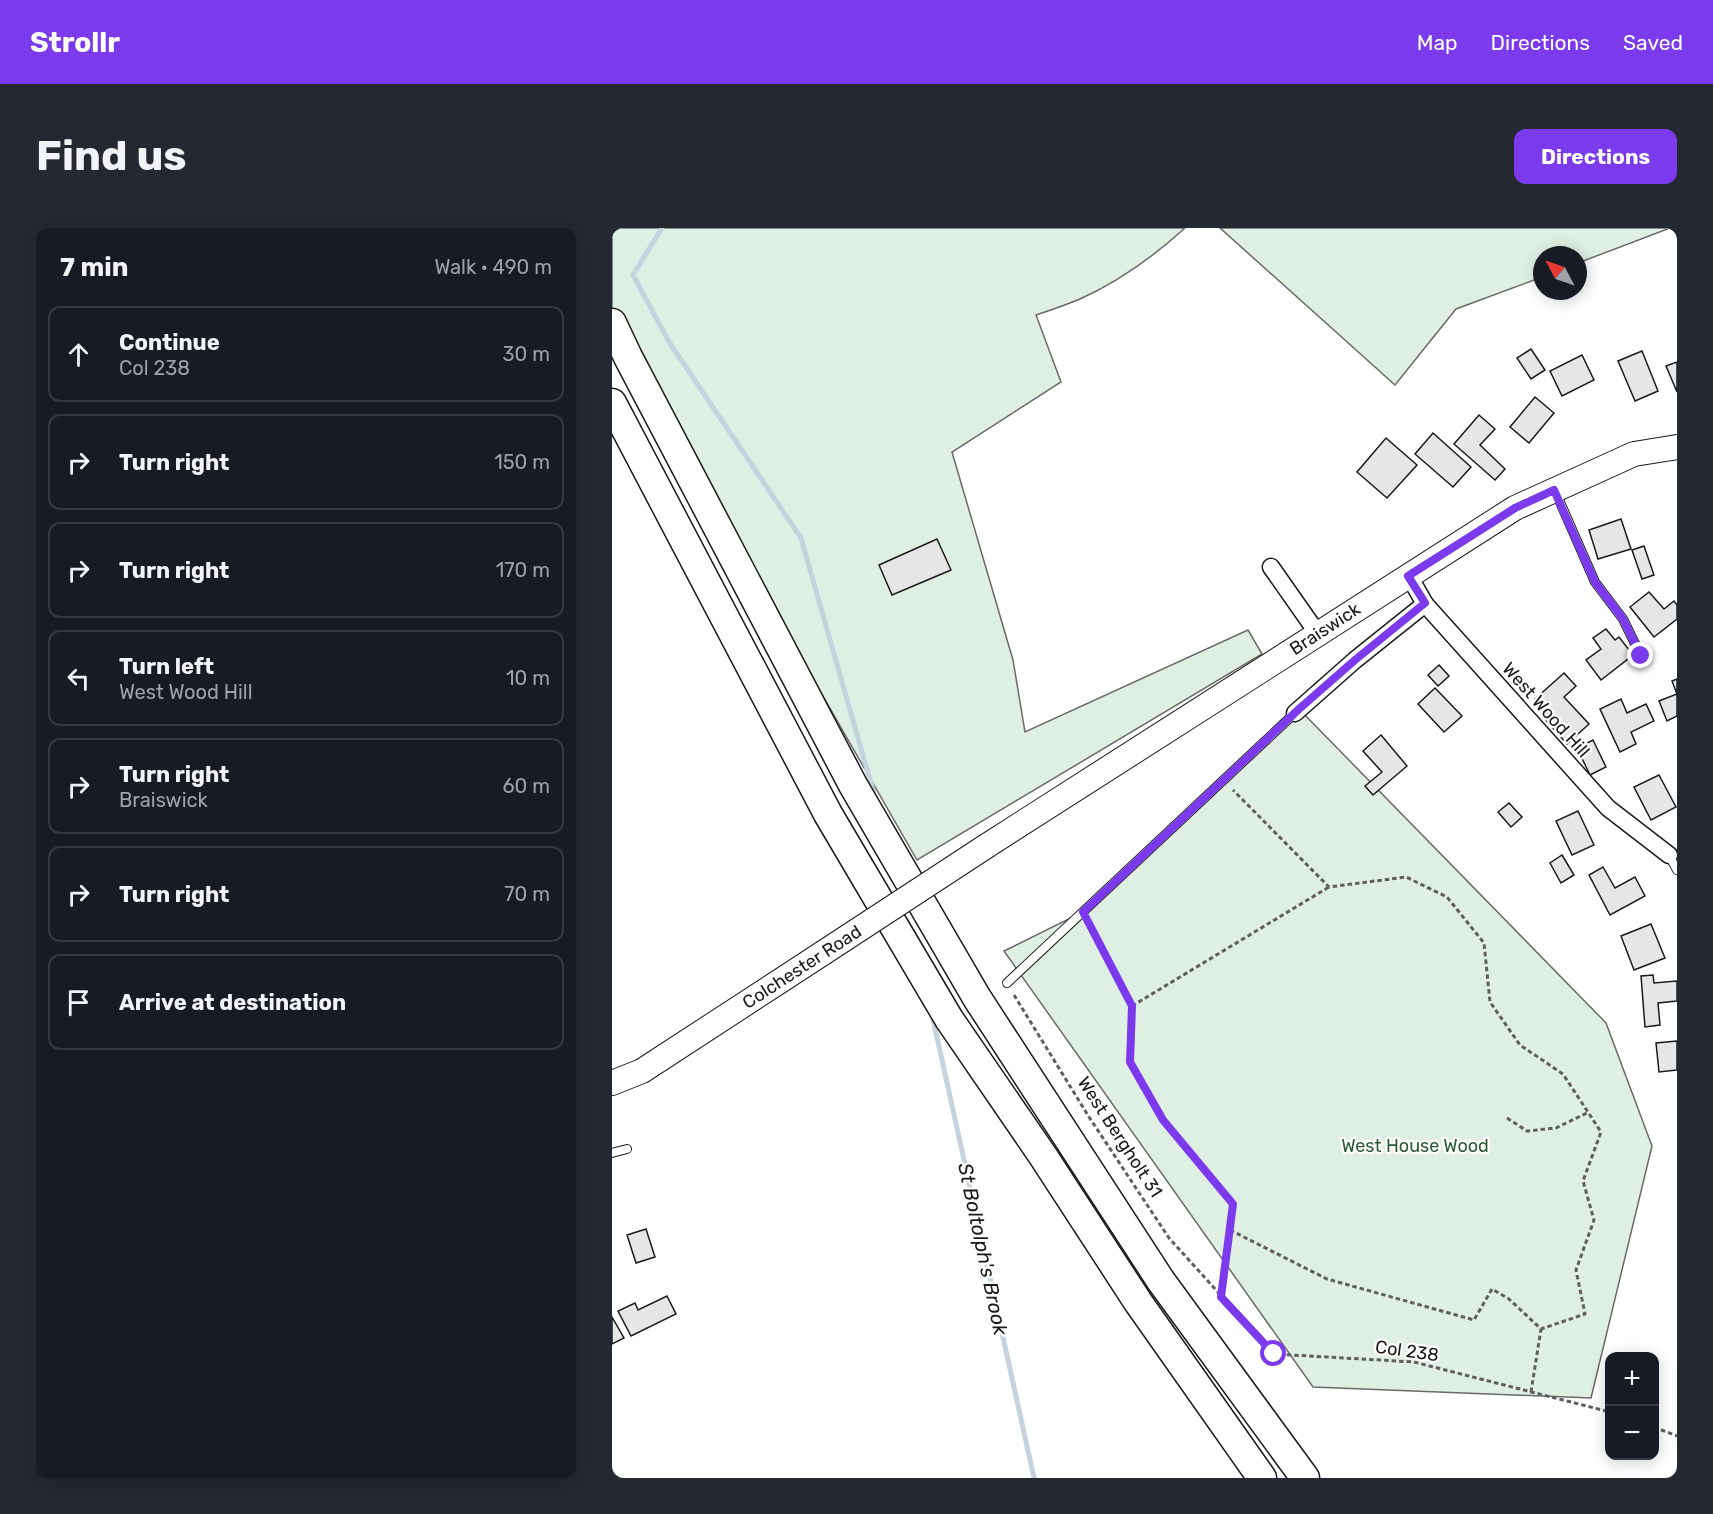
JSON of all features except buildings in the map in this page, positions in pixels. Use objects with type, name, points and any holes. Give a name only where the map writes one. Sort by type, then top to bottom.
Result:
[{"type":"highway","points":[[612,323],[853,785],[977,998],[1161,1281],[1305,1478]]},
{"type":"highway","points":[[612,403],[828,814],[949,1019],[1043,1156],[1138,1302],[1262,1478]]},
{"type":"main road","name":"Braiswick","points":[[988,845],[1515,508],[1634,454],[1677,447]]},
{"type":"main road","name":"Colchester Road","points":[[612,1083],[642,1071],[988,845]]},
{"type":"street","points":[[1271,567],[1318,634]]},
{"type":"street","name":"West Wood Hill","points":[[1408,576],[1425,603],[1608,808],[1673,863]]},
{"type":"street","points":[[1295,713],[1425,603]]},
{"type":"lane","points":[[1554,490],[1595,582],[1623,619],[1641,656]]},
{"type":"lane","points":[[1007,983],[1295,713]]},
{"type":"lane","points":[[612,1153],[627,1149]]},
{"type":"path","points":[[1223,780],[1329,887]]},
{"type":"path","points":[[1132,1006],[1329,887],[1406,877],[1447,897],[1484,943],[1490,1002],[1520,1045],[1563,1074],[1601,1132],[1583,1181],[1594,1220],[1576,1270],[1585,1314],[1541,1329]]},
{"type":"path","points":[[1083,912],[1132,1006],[1130,1062],[1163,1120],[1233,1204],[1221,1297]]},
{"type":"path","name":"West Bergholt 31","points":[[1007,983],[1089,1117],[1169,1238],[1221,1297]]},
{"type":"path","points":[[1507,1119],[1527,1131],[1556,1128],[1588,1112]]},
{"type":"path","points":[[1230,1230],[1328,1279],[1474,1320],[1492,1289],[1509,1299],[1541,1329]]},
{"type":"path","name":"Col 238","points":[[1221,1297],[1274,1354],[1414,1362],[1605,1411]]},
{"type":"path","points":[[1531,1392],[1541,1329]]},
{"type":"path","points":[[1659,1429],[1677,1436]]},
{"type":"green space","points":[[612,228],[1185,228],[1161,249],[1108,285],[1080,299],[1036,315],[1061,382],[952,452],[1013,660],[1025,732],[1248,630],[1262,654],[917,860],[758,583],[612,318]]},
{"type":"green space","points":[[1220,228],[1670,228],[1587,260],[1587,246],[1533,246],[1533,280],[1456,309],[1395,385]]},
{"type":"green space","name":"West House Wood","points":[[1299,709],[1606,1023],[1652,1146],[1591,1398],[1313,1387],[1004,951],[1083,912]]},
{"type":"waterway","points":[[662,228],[633,275],[669,342],[801,538],[874,794]]},
{"type":"waterway","name":"St Boltolph's Brook","points":[[933,1019],[1034,1478]]},
{"type":"route","points":[[1274,1354],[1221,1297],[1233,1204],[1163,1120],[1130,1062],[1132,1006],[1083,912],[1299,709],[1425,603],[1408,576],[1515,508],[1554,490],[1595,582],[1623,619],[1641,656]]}]
